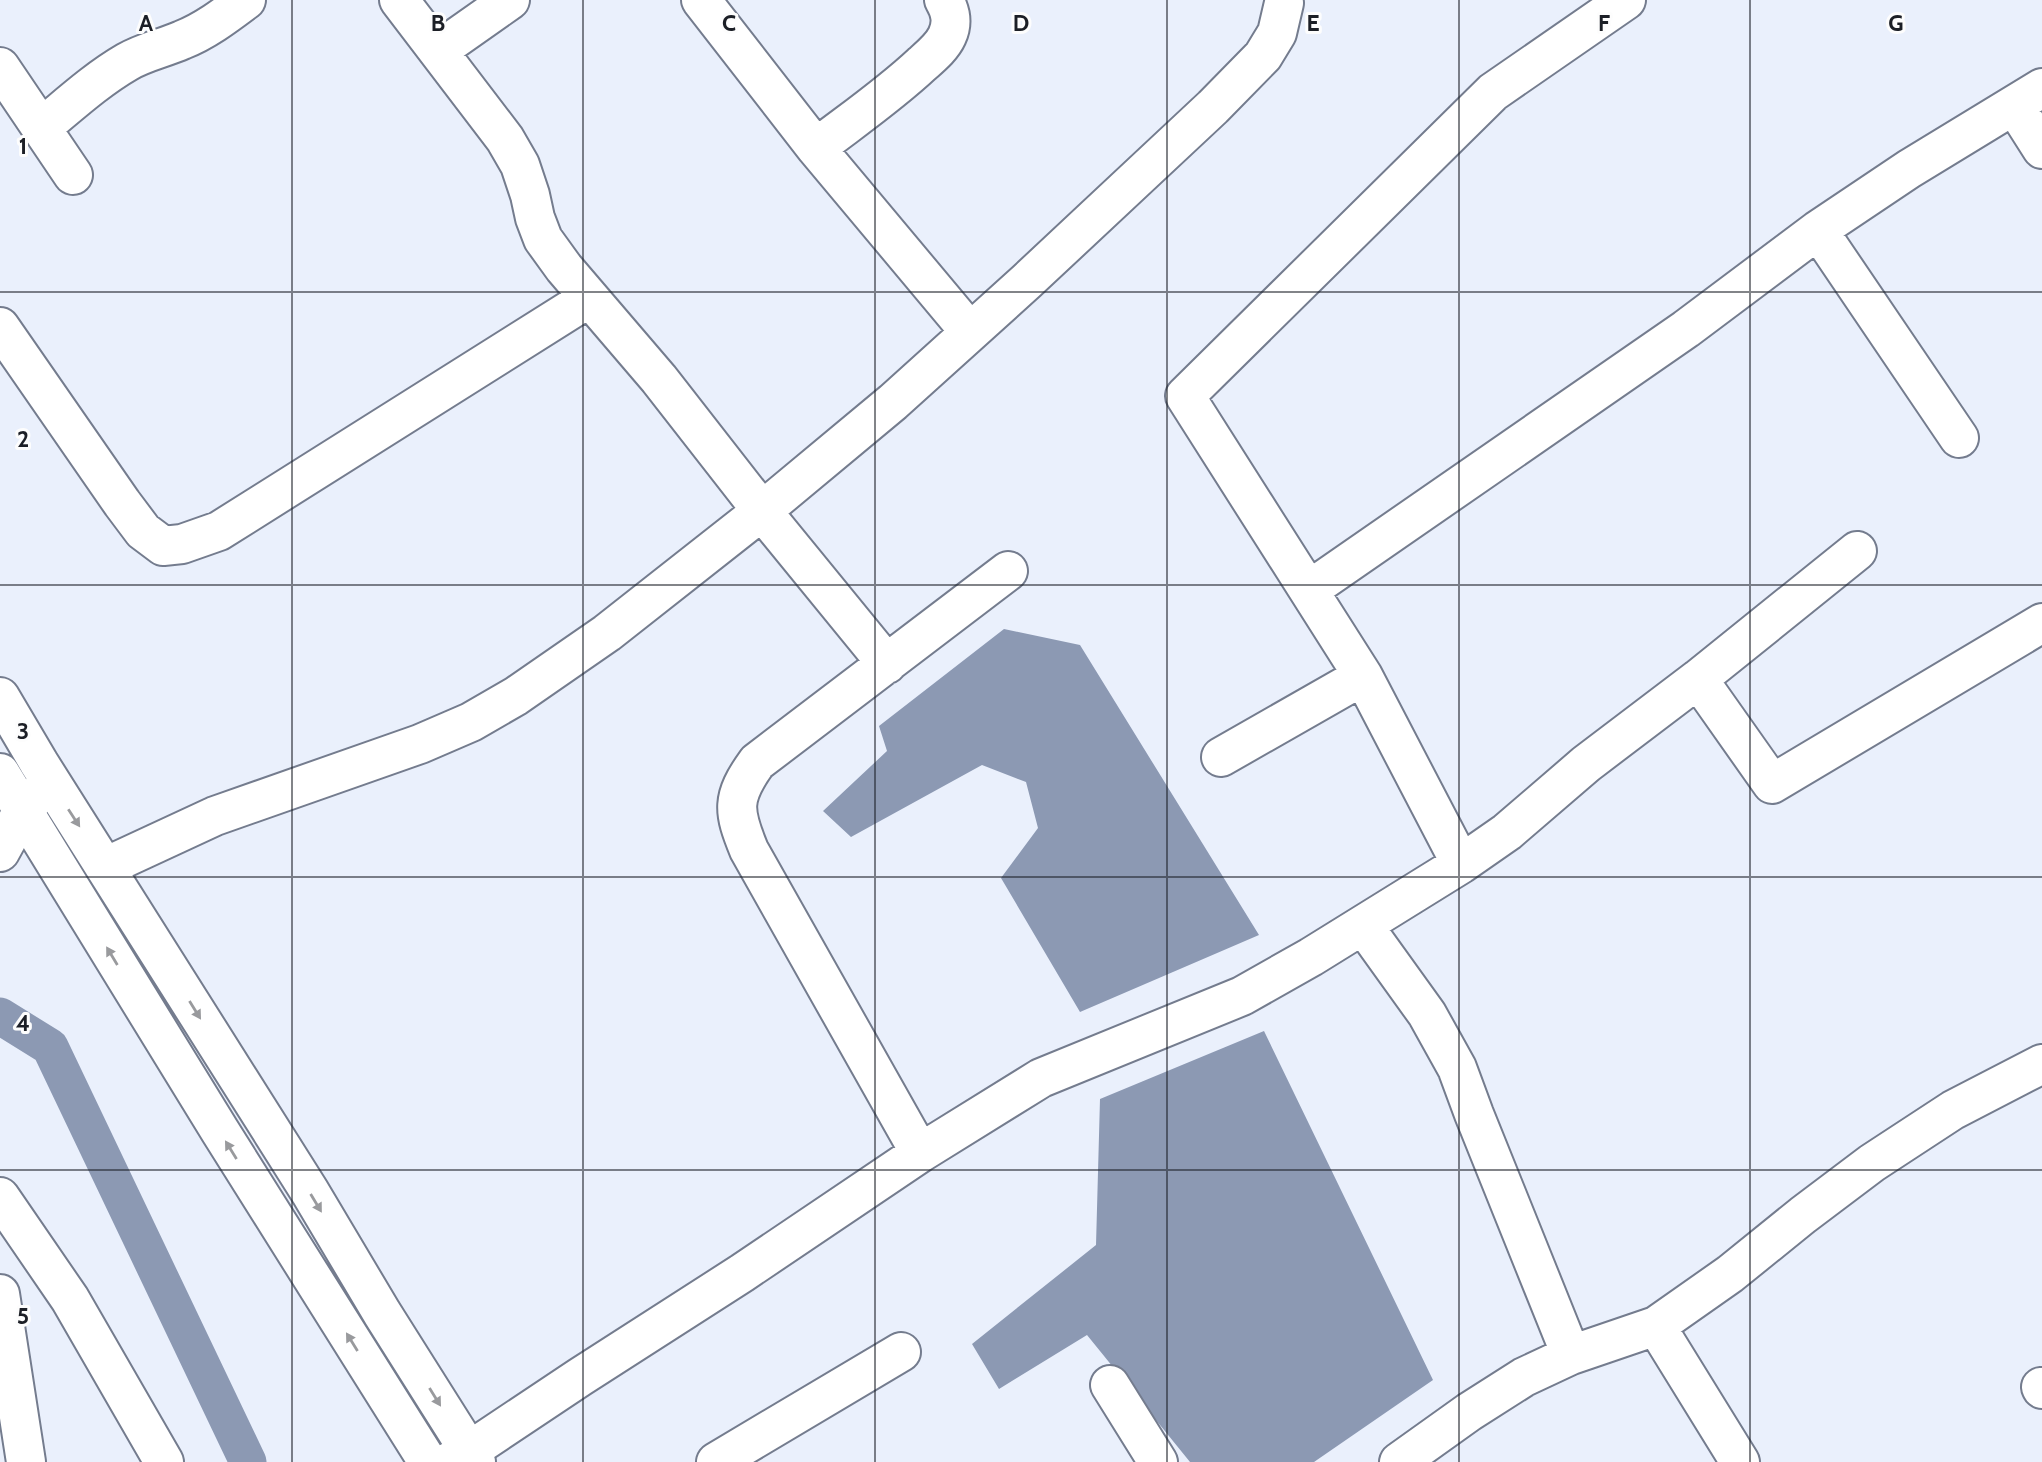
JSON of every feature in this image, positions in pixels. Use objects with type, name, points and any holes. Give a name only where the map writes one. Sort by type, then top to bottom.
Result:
[{"type":"street","points":[[41,128],[102,78],[129,61],[191,36],[246,0]]},
{"type":"street","points":[[399,0],[505,139],[520,165],[543,239],[887,664]]},
{"type":"street","points":[[439,50],[510,0]]},
{"type":"street","points":[[701,0],[816,148],[970,332]]},
{"type":"street","points":[[816,148],[907,78],[933,54],[946,37],[951,22],[944,0]]},
{"type":"street","points":[[1461,864],[1363,676],[1185,396],[1493,92],[1626,0]]},
{"type":"street","points":[[106,867],[215,816],[420,744],[471,722],[516,696],[607,633],[762,511],[893,402],[1213,107],[1263,56],[1277,33],[1287,1]]},
{"type":"street","points":[[0,67],[73,175]]},
{"type":"street","points":[[1309,590],[1686,329],[1818,230],[1909,169],[2028,97],[2042,149]]},
{"type":"street","points":[[1818,230],[1959,438]]},
{"type":"street","points":[[0,327],[122,503],[143,531],[163,546],[182,544],[219,531],[589,298]]},
{"type":"street","points":[[0,697],[310,1192],[465,1458],[580,1377],[742,1273],[920,1153],[1041,1078],[1242,996],[1461,864],[1507,832],[1586,764],[1698,679],[1857,551]]},
{"type":"street","points":[[920,1153],[749,850],[737,822],[736,800],[745,779],[757,762],[1009,571]]},
{"type":"street","points":[[1698,679],[1772,784],[2042,623]]},
{"type":"street","points":[[1221,757],[1363,676]]},
{"type":"street","points":[[0,773],[234,1154],[428,1462]]},
{"type":"street","points":[[0,852],[23,810],[51,781]]},
{"type":"street","points":[[1363,925],[1427,1014],[1458,1069],[1572,1355]]},
{"type":"street","points":[[1399,1462],[1524,1377],[1572,1355],[1656,1326],[1730,1275],[1872,1163],[1953,1111],[2042,1064]]},
{"type":"street","points":[[0,1197],[70,1299],[164,1462]]},
{"type":"street","points":[[0,1294],[26,1462]]},
{"type":"street","points":[[1656,1326],[1740,1462]]},
{"type":"street","points":[[716,1462],[901,1352]]},
{"type":"street","points":[[1110,1385],[1158,1462]]},
{"type":"water","points":[[1004,629],[1080,645],[1259,935],[1080,1012],[1001,878],[1038,828],[1026,782],[982,765],[851,837],[823,811],[887,751],[879,726]]},
{"type":"water","points":[[1264,1031],[1433,1380],[1314,1462],[1190,1462],[1087,1335],[999,1389],[972,1344],[1096,1245],[1100,1099]]},
{"type":"waterway","points":[[0,1016],[50,1047],[248,1462]]}]
